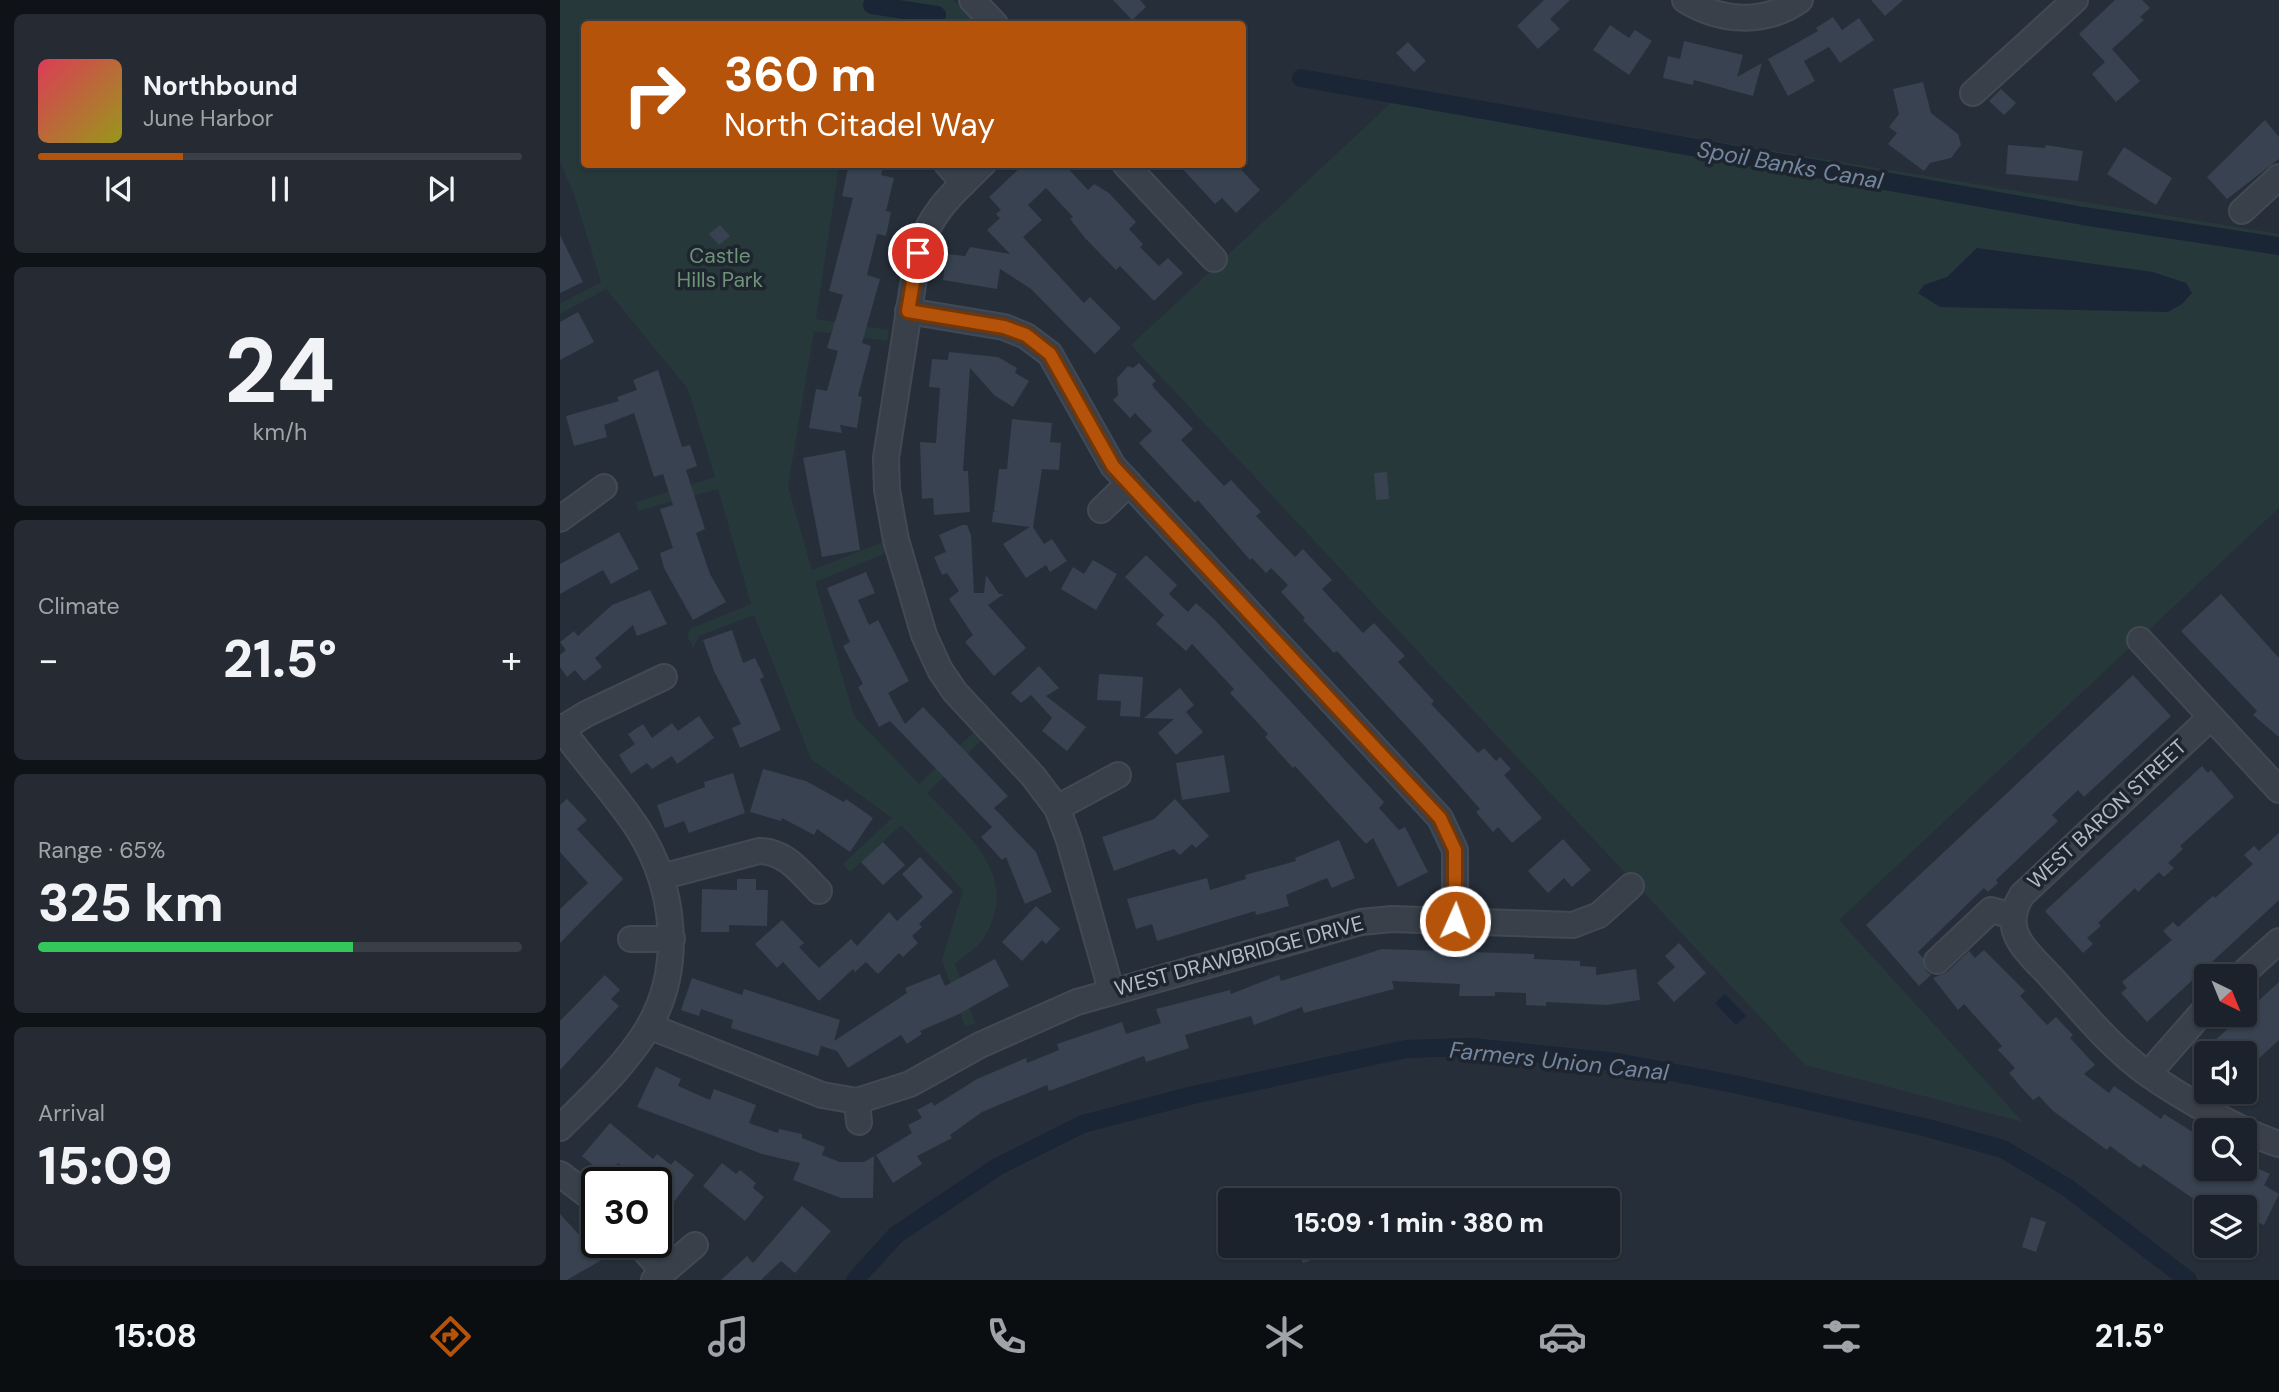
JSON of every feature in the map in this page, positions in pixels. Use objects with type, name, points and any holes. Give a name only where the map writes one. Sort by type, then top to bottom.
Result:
[{"type":"street","points":[[972,0],[992,21]]},
{"type":"street","points":[[1685,0],[1698,8],[1745,19],[1768,17],[1800,0]]},
{"type":"street","points":[[1973,93],[2075,0]]},
{"type":"street","points":[[951,168],[964,183]]},
{"type":"street","points":[[980,168],[935,212],[925,227],[918,253],[889,425],[887,490],[896,540],[920,623],[940,670],[955,692],[1033,776],[1056,808],[1069,840],[1111,990]]},
{"type":"street","points":[[1129,168],[1214,259]]},
{"type":"street","points":[[2242,211],[2279,177]]},
{"type":"street","points":[[908,311],[1004,327],[1026,335],[1042,348],[1064,374],[1113,466],[1440,818],[1455,850],[1455,921]]},
{"type":"street","points":[[1101,510],[1129,484]]},
{"type":"street","points":[[560,519],[604,487]]},
{"type":"street","points":[[2140,640],[2279,790]]},
{"type":"street","points":[[560,1128],[619,1067],[649,1026],[665,983],[672,939],[668,902],[661,877],[637,828],[560,729],[664,677]]},
{"type":"street","name":"WEST BARON STREET","points":[[2013,916],[2022,895],[2210,718]]},
{"type":"street","points":[[1056,808],[1118,775]]},
{"type":"street","points":[[661,877],[759,851],[774,851],[787,859],[819,891]]},
{"type":"street","name":"WEST DRAWBRIDGE DRIVE","points":[[649,1026],[858,1111],[981,1045],[1111,990],[1361,922],[1392,919],[1573,925],[1599,915],[1631,886]]},
{"type":"street","points":[[1937,961],[1990,910],[2013,916],[2018,939],[2028,952],[2075,1004],[2148,1074],[2250,1132],[2279,1144]]},
{"type":"street","points":[[631,939],[672,939]]},
{"type":"street","points":[[2253,964],[2279,941]]},
{"type":"street","points":[[2148,1074],[2194,1022]]},
{"type":"street","points":[[560,1174],[581,1190]]},
{"type":"street","points":[[647,1258],[659,1276],[695,1245]]},
{"type":"green space","name":"Castle Hills Park","points":[[560,0],[953,0],[974,21],[581,21],[581,168],[839,168],[816,319],[889,330],[887,341],[814,331],[788,487],[812,570],[883,542],[886,553],[815,582],[854,716],[919,784],[975,731],[982,740],[927,793],[973,841],[993,876],[997,896],[994,917],[983,939],[955,964],[975,1023],[965,1027],[942,960],[963,890],[901,825],[850,872],[843,864],[892,818],[811,759],[754,615],[699,636],[693,648],[687,635],[690,629],[751,604],[718,489],[638,511],[636,502],[715,477],[688,389],[606,289],[560,314],[560,304],[601,282],[574,194],[560,162]]},
{"type":"green space","points":[[1405,90],[2279,234],[2279,508],[1839,920],[2023,1122],[1805,1065],[1131,345]]},
{"type":"water","points":[[1977,248],[2153,272],[2186,283],[2192,293],[2182,304],[2168,312],[1940,307],[1918,293],[1924,285],[1947,277]]},
{"type":"water","points":[[1725,994],[1746,1016],[1736,1025],[1715,1003]]},
{"type":"building","points":[[1113,0],[1140,0],[1146,7],[1132,20]]},
{"type":"building","points":[[1544,0],[1570,0],[1550,19],[1560,29],[1538,49],[1517,26]]},
{"type":"building","points":[[1871,0],[1903,0],[1885,16]]},
{"type":"building","points":[[2115,0],[2142,0],[2150,8],[2140,17],[2144,20],[2112,49],[2140,81],[2116,102],[2092,74],[2105,62],[2079,34]]},
{"type":"building","points":[[1833,17],[1842,30],[1859,18],[1874,40],[1840,63],[1829,47],[1804,61],[1815,81],[1788,96],[1768,59],[1818,31],[1816,28]]},
{"type":"building","points":[[1610,25],[1629,38],[1635,30],[1652,41],[1629,75],[1593,50]]},
{"type":"building","points":[[1684,41],[1743,55],[1737,77],[1762,63],[1753,96],[1694,80],[1693,85],[1663,78],[1668,56],[1680,59]]},
{"type":"building","points":[[1408,42],[1426,61],[1414,72],[1396,53]]},
{"type":"building","points":[[1923,82],[1931,113],[1958,134],[1961,145],[1951,158],[1930,163],[1924,171],[1888,144],[1897,133],[1889,127],[1899,114],[1893,89]]},
{"type":"building","points":[[2001,89],[2016,103],[2004,115],[1989,101]]},
{"type":"building","points":[[2265,120],[2279,137],[2279,159],[2227,199],[2207,177]]},
{"type":"building","points":[[2008,145],[2045,148],[2046,145],[2083,151],[2078,181],[2006,174]]},
{"type":"building","points":[[2124,147],[2172,178],[2156,205],[2107,174]]},
{"type":"building","points":[[848,168],[883,168],[881,175],[894,178],[886,211],[891,212],[886,236],[877,234],[867,275],[880,279],[862,343],[871,346],[858,396],[862,397],[857,428],[840,425],[842,433],[809,428],[816,389],[827,391],[838,351],[827,348],[843,295],[829,291],[853,198],[842,196]]},
{"type":"building","points":[[1020,168],[1068,168],[1088,190],[1094,184],[1109,193],[1136,222],[1129,229],[1143,244],[1140,247],[1159,266],[1168,258],[1183,273],[1154,301],[1120,266],[1116,270],[1085,238],[1070,219],[1073,217],[1046,188],[1028,205],[1042,220],[1023,237],[1084,303],[1090,297],[1121,328],[1095,354],[1031,289],[1000,269],[997,289],[943,280],[946,254],[965,256],[970,247],[1010,254],[987,230],[1000,218],[996,214],[1001,210],[989,197]]},
{"type":"building","points":[[1182,168],[1240,168],[1260,190],[1236,213],[1222,198],[1215,204]]},
{"type":"building","points":[[720,225],[730,236],[719,245],[709,234]]},
{"type":"building","points":[[560,235],[583,282],[560,293]]},
{"type":"building","points":[[578,312],[594,342],[560,360],[560,322]]},
{"type":"building","points":[[949,352],[998,357],[1017,368],[1015,373],[1029,381],[1013,407],[994,395],[970,368],[963,471],[968,471],[970,512],[934,515],[933,498],[922,499],[920,442],[936,443],[940,388],[929,387],[932,359],[948,360]]},
{"type":"building","points":[[1139,363],[1156,381],[1152,384],[1154,388],[1193,429],[1181,440],[1224,486],[1231,480],[1261,512],[1256,516],[1295,557],[1303,549],[1332,580],[1322,589],[1363,633],[1374,623],[1405,656],[1398,662],[1434,701],[1431,704],[1478,753],[1484,748],[1496,761],[1500,757],[1511,769],[1504,775],[1542,818],[1512,843],[1498,827],[1493,832],[1476,812],[1480,809],[1420,741],[1337,651],[1334,653],[1303,620],[1305,618],[1281,592],[1288,585],[1271,568],[1266,573],[1252,558],[1250,560],[1198,500],[1195,503],[1139,443],[1152,431],[1135,413],[1130,418],[1113,400],[1118,395],[1117,378],[1128,366],[1133,368]]},
{"type":"building","points":[[658,370],[682,447],[690,445],[697,466],[686,470],[705,529],[696,533],[710,574],[726,602],[693,620],[664,568],[660,553],[673,548],[660,509],[673,505],[663,474],[654,477],[634,413],[604,425],[607,437],[574,446],[566,416],[619,401],[617,397],[637,390],[633,380]]},
{"type":"building","points":[[1012,419],[1052,423],[1050,442],[1061,443],[1059,470],[1042,469],[1033,527],[1044,544],[1052,539],[1067,561],[1050,572],[1046,565],[1026,578],[1003,544],[1030,527],[992,522],[993,512],[997,511],[994,511],[999,469],[1007,469]]},
{"type":"building","points":[[845,450],[860,550],[822,557],[803,458]]},
{"type":"building","points":[[1387,472],[1389,499],[1376,500],[1374,473]]},
{"type":"building","points":[[967,525],[971,535],[974,593],[984,593],[986,575],[999,594],[1004,594],[988,605],[1026,648],[994,676],[965,642],[973,635],[949,599],[959,591],[947,573],[942,575],[934,557],[946,552],[939,535]]},
{"type":"building","points":[[619,532],[639,569],[611,584],[603,570],[560,594],[560,564]]},
{"type":"building","points":[[1146,555],[1177,585],[1169,594],[1188,612],[1196,603],[1214,619],[1384,802],[1379,808],[1399,830],[1405,827],[1428,872],[1398,887],[1373,838],[1366,844],[1295,766],[1293,768],[1265,737],[1268,734],[1230,693],[1234,689],[1192,644],[1186,651],[1156,624],[1164,615],[1125,577]]},
{"type":"building","points":[[1093,560],[1117,574],[1096,610],[1061,589],[1073,567],[1084,574]]},
{"type":"building","points":[[866,572],[875,593],[858,600],[869,625],[878,620],[909,681],[888,693],[905,724],[923,707],[1008,796],[994,808],[1036,852],[1052,892],[1025,904],[1006,857],[1002,860],[981,837],[992,827],[890,721],[879,727],[858,687],[863,684],[843,646],[850,642],[827,588]]},
{"type":"building","points":[[650,590],[667,624],[637,636],[633,625],[595,658],[602,667],[584,681],[575,670],[567,677],[560,667],[560,655],[566,650],[560,642],[574,631],[578,636],[612,605]]},
{"type":"building","points":[[2221,594],[2279,658],[2279,737],[2253,715],[2257,711],[2181,631]]},
{"type":"building","points":[[732,630],[743,663],[755,658],[764,677],[760,679],[781,730],[740,748],[732,728],[741,724],[714,671],[703,640]]},
{"type":"building","points":[[1039,666],[1059,688],[1046,696],[1086,727],[1067,751],[1042,731],[1052,718],[1031,695],[1021,703],[1011,693]]},
{"type":"building","points":[[1099,674],[1143,677],[1140,717],[1120,716],[1121,701],[1097,700]]},
{"type":"building","points":[[2133,675],[2171,716],[2084,797],[2078,790],[2052,815],[2058,821],[1996,880],[1998,883],[1988,892],[1984,888],[1918,952],[1923,958],[1926,971],[1931,975],[1919,986],[1866,925]]},
{"type":"building","points":[[1180,688],[1194,705],[1186,712],[1203,732],[1176,755],[1158,733],[1174,719],[1144,718]]},
{"type":"building","points":[[699,716],[714,738],[677,764],[672,756],[652,769],[647,763],[631,774],[619,755],[635,744],[628,734],[643,724],[652,738],[672,723],[678,731]]},
{"type":"building","points":[[1224,755],[1230,792],[1182,800],[1176,763]]},
{"type":"building","points":[[2202,766],[2208,773],[2211,770],[2234,797],[2180,846],[2183,849],[2168,863],[2174,868],[2164,877],[2159,872],[2138,892],[2135,888],[2098,923],[2101,926],[2087,938],[2093,944],[2083,953],[2045,911]]},
{"type":"building","points":[[763,769],[806,781],[844,802],[846,799],[873,818],[850,852],[817,829],[814,835],[782,818],[781,821],[750,812]]},
{"type":"building","points":[[733,773],[745,813],[689,833],[684,821],[665,828],[657,805],[705,787],[704,782]]},
{"type":"building","points":[[567,799],[587,820],[577,829],[623,879],[560,943],[560,909],[588,883],[560,852],[560,805]]},
{"type":"building","points":[[1175,799],[1209,836],[1196,848],[1192,844],[1180,855],[1174,849],[1114,871],[1102,837],[1154,819]]},
{"type":"building","points":[[2279,833],[2279,900],[2210,964],[2194,964],[2194,979],[2147,1022],[2121,993],[2127,988],[2122,982],[2172,940],[2163,931],[2173,922],[2178,927],[2213,896],[2215,898],[2253,864],[2244,855],[2254,846],[2259,851]]},
{"type":"building","points":[[1563,839],[1591,870],[1572,887],[1564,878],[1548,893],[1528,871]]},
{"type":"building","points":[[1339,840],[1355,878],[1332,888],[1327,878],[1286,895],[1289,906],[1256,915],[1255,911],[1157,941],[1152,924],[1136,929],[1127,899],[1207,878],[1210,890],[1246,879],[1245,875],[1296,861],[1295,858]]},
{"type":"building","points":[[883,842],[905,865],[883,885],[861,862]]},
{"type":"building","points":[[920,857],[953,892],[919,924],[922,927],[912,936],[918,943],[903,957],[899,953],[878,974],[866,962],[855,972],[853,969],[819,1001],[783,962],[777,968],[755,944],[782,920],[804,943],[799,947],[819,968],[851,939],[857,946],[889,912],[897,921],[923,897],[902,874]]},
{"type":"building","points":[[737,879],[756,879],[756,890],[768,890],[767,926],[729,925],[729,932],[701,932],[702,889],[737,890]]},
{"type":"building","points":[[1036,906],[1060,929],[1046,944],[1042,940],[1022,961],[1002,942]]},
{"type":"building","points":[[1679,943],[1706,973],[1674,1002],[1657,983],[1675,967],[1665,956]]},
{"type":"building","points":[[1382,949],[1534,954],[1534,959],[1580,961],[1580,966],[1596,967],[1596,975],[1636,969],[1640,1000],[1607,1005],[1546,1002],[1546,1006],[1526,1005],[1526,993],[1495,992],[1495,996],[1459,996],[1460,984],[1392,981],[1394,989],[1304,1013],[1302,1007],[1254,1025],[1251,1016],[1185,1035],[1189,1048],[1146,1062],[1144,1056],[1049,1091],[1047,1085],[982,1112],[950,1135],[952,1138],[917,1156],[922,1164],[893,1183],[876,1155],[912,1133],[908,1125],[922,1118],[917,1110],[932,1102],[934,1106],[977,1079],[1026,1058],[1027,1063],[1059,1050],[1057,1044],[1122,1022],[1126,1034],[1161,1023],[1156,1009],[1230,990],[1231,994],[1279,975],[1281,981]]},
{"type":"building","points":[[1984,950],[2025,991],[2020,996],[2047,1025],[2056,1017],[2073,1035],[2070,1038],[2095,1065],[2084,1074],[2109,1093],[2114,1086],[2161,1119],[2164,1114],[2194,1133],[2194,1181],[2257,1181],[2257,1169],[2270,1174],[2264,1185],[2279,1194],[2264,1225],[2257,1222],[2257,1195],[2194,1195],[2194,1199],[2143,1164],[2140,1168],[2110,1146],[2107,1150],[2053,1111],[2039,1096],[2033,1100],[2009,1073],[2015,1068],[1998,1050],[2002,1046],[1964,1004],[1958,1010],[1933,978],[1947,972],[1969,951],[1975,958]]},
{"type":"building","points":[[995,959],[1009,986],[957,1015],[920,1031],[922,1034],[907,1044],[901,1035],[848,1068],[837,1051],[821,1046],[818,1056],[731,1028],[733,1020],[701,1009],[699,1016],[681,1010],[692,978],[742,995],[744,989],[840,1020],[834,1041],[907,993],[905,988],[940,974],[945,986]]},
{"type":"building","points":[[605,975],[620,990],[611,999],[619,1006],[560,1070],[560,1021]]},
{"type":"building","points":[[2279,982],[2279,1040],[2257,1060],[2257,1041],[2214,1041],[2230,1027],[2258,1027],[2258,1001]]},
{"type":"building","points":[[656,1067],[681,1079],[678,1086],[710,1100],[714,1089],[756,1105],[749,1123],[778,1133],[779,1129],[802,1134],[802,1138],[825,1147],[822,1155],[840,1162],[864,1162],[874,1156],[873,1198],[841,1198],[793,1180],[800,1163],[762,1154],[637,1107]]},
{"type":"building","points":[[610,1123],[653,1159],[657,1154],[671,1165],[675,1160],[694,1175],[673,1203],[672,1167],[623,1167],[618,1163],[615,1167],[595,1167],[582,1156]]},
{"type":"building","points":[[722,1163],[736,1174],[740,1170],[756,1183],[753,1188],[764,1197],[745,1221],[703,1186]]},
{"type":"building","points":[[802,1206],[831,1231],[795,1273],[781,1261],[761,1280],[721,1280],[747,1256],[753,1263]]},
{"type":"building","points":[[560,1214],[581,1237],[581,1258],[605,1258],[567,1280],[560,1280]]},
{"type":"building","points":[[2031,1217],[2046,1222],[2036,1252],[2022,1247]]},
{"type":"building","points":[[1301,1258],[1317,1258],[1303,1263]]},
{"type":"waterway","points":[[872,5],[937,15]]},
{"type":"waterway","name":"Spoil Banks Canal","points":[[1301,78],[2083,216],[2279,246]]},
{"type":"waterway","name":"Farmers Union Canal","points":[[855,1280],[896,1235],[997,1167],[1083,1124],[1193,1095],[1406,1049],[1472,1047],[1617,1062],[1734,1084],[1924,1127],[2003,1149],[2068,1188],[2188,1280]]},
{"type":"route","points":[[918,253],[908,311],[1004,327],[1026,335],[1050,354],[1064,374],[1091,430],[1113,466],[1440,818],[1455,850],[1455,921]]}]
